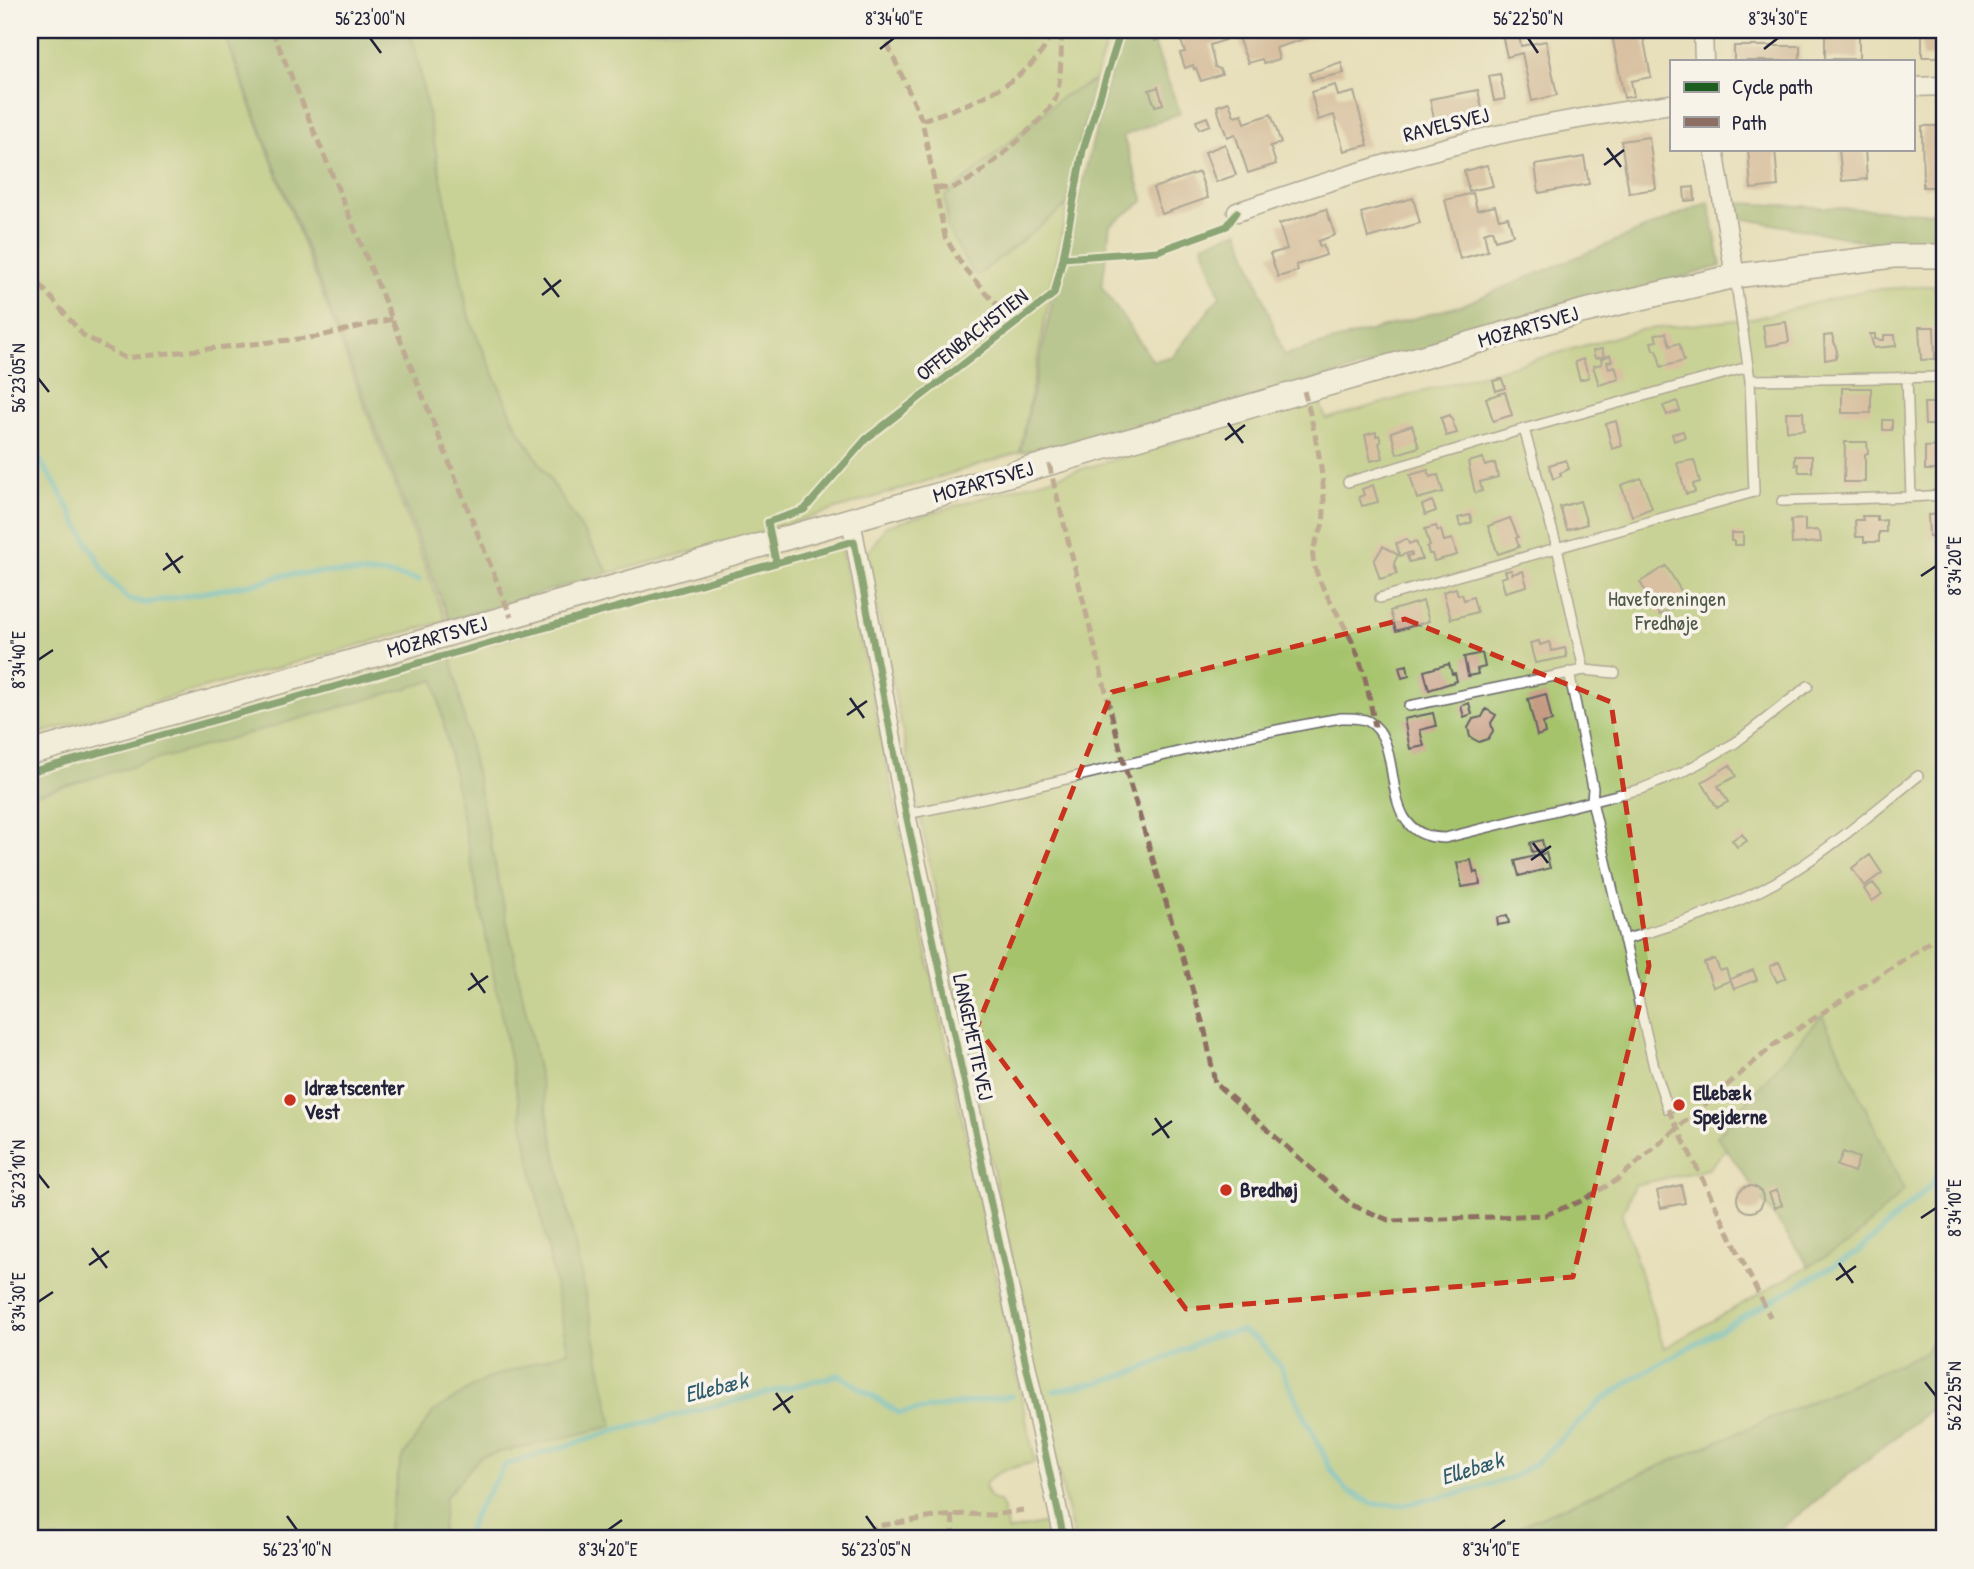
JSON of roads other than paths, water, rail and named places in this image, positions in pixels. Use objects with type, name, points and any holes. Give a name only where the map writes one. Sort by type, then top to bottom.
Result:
[{"type":"street","points":[[1703,30],[1704,60]]},
{"type":"street","points":[[1914,87],[1944,86]]},
{"type":"street","name":"RAVELSVEJ","points":[[1237,212],[1351,173],[1468,142],[1586,117],[1670,104]]},
{"type":"street","points":[[1714,150],[1735,276]]},
{"type":"street","name":"MOZARTSVEJ","points":[[30,753],[1581,312],[1735,276],[1893,256],[1944,256]]},
{"type":"street","name":"LANGEMETTEVEJ","points":[[850,520],[906,814],[1065,1539]]},
{"type":"lane","points":[[1380,597],[1754,492],[1750,380],[1735,276]]},
{"type":"lane","points":[[1348,482],[1524,429],[1748,367]]},
{"type":"lane","points":[[1907,377],[1911,497]]},
{"type":"lane","points":[[1750,380],[1944,377]]},
{"type":"lane","points":[[1524,429],[1557,547],[1584,670]]},
{"type":"lane","points":[[1782,501],[1944,495]]},
{"type":"lane","points":[[1409,706],[1569,672],[1584,670],[1615,673]]},
{"type":"lane","points":[[1569,672],[1593,788],[1591,801],[1654,1067],[1668,1109]]},
{"type":"lane","points":[[906,814],[978,801],[1124,764],[1318,722],[1350,718],[1367,721],[1383,739],[1403,818],[1417,832],[1432,838],[1445,838],[1641,789],[1683,772],[1735,743],[1808,686]]},
{"type":"lane","points":[[1625,940],[1708,913],[1773,884],[1822,853],[1918,776]]},
{"type":"waterway","points":[[30,445],[108,578],[128,599],[146,603],[262,582],[283,575],[328,572],[386,574],[419,580]]},
{"type":"waterway","name":"Ellebæk","points":[[1054,1391],[1137,1371],[1215,1335],[1241,1331],[1258,1340],[1280,1366],[1330,1468],[1346,1490],[1373,1504],[1400,1505],[1465,1492],[1511,1478],[1537,1462],[1600,1402],[1635,1378],[1858,1252],[1929,1187],[1944,1167]]},
{"type":"waterway","name":"Ellebæk","points":[[466,1539],[474,1515],[505,1465],[617,1430],[839,1375],[899,1413],[1012,1396]]},
{"type":"place","name":"Idrætscenter Vest","points":[[290,1100]]},
{"type":"place","name":"Ellebæk Spejderne","points":[[1679,1105]]},
{"type":"place","name":"Bredhøj","points":[[1226,1190]]},
{"type":"park label","name":"Haveforeningen Fredhøje","points":[[1667,611]]}]
